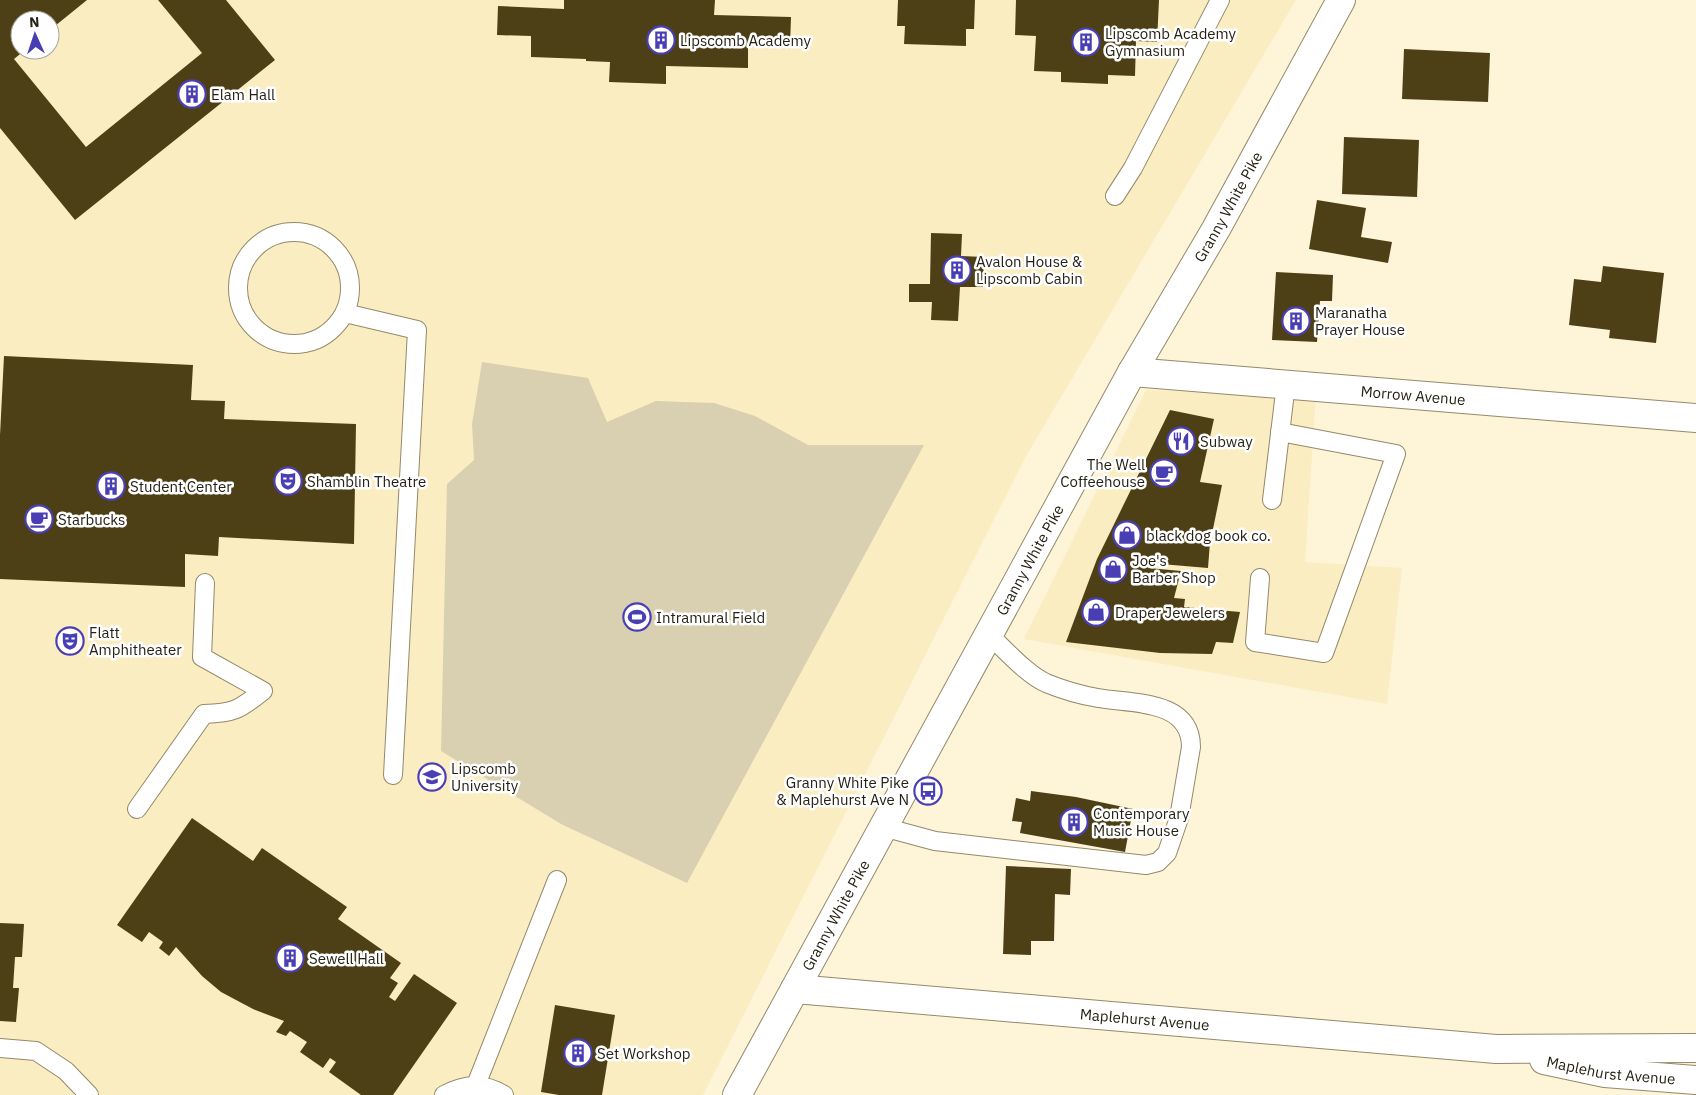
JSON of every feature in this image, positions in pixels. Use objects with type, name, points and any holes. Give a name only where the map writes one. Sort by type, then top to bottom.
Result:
[{"type":"street","name":"Granny White Pike","points":[[737,1095],[1132,372],[1216,228],[1341,0]]},
{"type":"street","name":"Morrow Avenue","points":[[1132,372],[1696,418]]},
{"type":"street","name":"Maplehurst Avenue","points":[[795,989],[1496,1049],[1696,1048]]},
{"type":"street","name":"Maplehurst Avenue","points":[[1496,1049],[1605,1073],[1696,1080]]},
{"type":"lane","points":[[1116,196],[1133,168],[1220,0]]},
{"type":"lane","points":[[294,232],[313,235],[330,244],[342,258],[349,276],[350,294],[345,313],[334,328],[320,339],[302,344],[284,344],[266,337],[252,326],[242,310],[238,293],[240,274],[247,258],[259,244],[276,235],[294,232]]},
{"type":"lane","points":[[345,313],[417,330],[393,775]]},
{"type":"lane","points":[[1272,500],[1286,384]]},
{"type":"lane","points":[[1260,578],[1255,642],[1324,653],[1396,454],[1280,432]]},
{"type":"lane","points":[[137,809],[204,714],[223,713],[241,708],[263,691],[202,657],[205,583]]},
{"type":"lane","points":[[883,827],[935,841],[1146,865],[1158,862],[1167,853],[1179,818],[1192,747],[1191,737],[1185,724],[1175,714],[1159,707],[1097,698],[1067,691],[1044,682],[1021,665],[988,634]]},
{"type":"lane","points":[[476,1086],[557,880]]},
{"type":"lane","points":[[0,1048],[36,1051],[66,1071],[89,1095]]},
{"type":"lane","points":[[444,1095],[458,1088],[476,1086],[495,1089],[504,1095]]},
{"type":"shaded area","name":"Lipscomb University","points":[[0,0],[1296,0],[1025,458],[703,1095],[0,1095]]},
{"type":"shaded area","name":"Intramural Field","points":[[482,362],[588,378],[607,422],[656,401],[714,403],[755,416],[808,445],[924,445],[687,883],[561,824],[441,751],[447,484],[474,460],[472,424]]},
{"type":"shaded area","points":[[1146,390],[1316,395],[1305,562],[1402,568],[1387,704],[1024,639]]},
{"type":"building","name":"Elam Hall","points":[[0,0],[87,0],[60,22],[60,10],[10,10],[10,60],[15,60],[86,147],[202,53],[158,0],[226,0],[275,60],[75,220],[0,128]]},
{"type":"building","name":"Lipscomb Academy","points":[[564,0],[715,0],[714,15],[791,17],[790,46],[748,44],[748,68],[666,66],[666,84],[609,82],[610,62],[531,57],[531,36],[497,35],[498,6],[564,9]]},
{"type":"building","points":[[898,0],[975,0],[974,29],[966,29],[966,46],[904,44],[905,26],[897,26]]},
{"type":"building","name":"Lipscomb Academy Gymnasium","points":[[1016,0],[1159,0],[1157,42],[1136,41],[1135,76],[1108,75],[1108,84],[1061,82],[1061,72],[1034,71],[1036,36],[1015,35]]},
{"type":"building","points":[[1404,49],[1490,53],[1488,102],[1402,99]]},
{"type":"building","points":[[1344,137],[1419,140],[1417,197],[1342,194]]},
{"type":"building","points":[[1317,200],[1366,208],[1361,237],[1392,242],[1388,263],[1309,249]]},
{"type":"building","name":"Avalon House & Lipscomb Cabin","points":[[931,233],[962,234],[961,256],[984,257],[983,287],[960,287],[958,321],[931,320],[932,302],[909,302],[909,284],[930,284]]},
{"type":"building","points":[[1603,266],[1664,273],[1656,343],[1609,338],[1610,330],[1569,325],[1574,279],[1601,282]]},
{"type":"building","name":"Maranatha Prayer House","points":[[1276,272],[1333,275],[1332,301],[1320,301],[1317,342],[1272,340]]},
{"type":"building","name":"Student Center","points":[[4,356],[193,365],[191,400],[225,401],[224,419],[356,424],[354,544],[219,537],[218,556],[185,554],[185,587],[0,579],[0,435]]},
{"type":"building","points":[[1170,410],[1214,419],[1200,482],[1222,485],[1213,529],[1211,529],[1208,568],[1149,563],[1148,568],[1181,571],[1174,598],[1185,599],[1184,607],[1240,612],[1233,643],[1216,642],[1212,654],[1160,653],[1066,642],[1097,559]]},
{"type":"building","name":"Contemporary Music House","points":[[1031,791],[1076,797],[1133,809],[1125,852],[1020,833],[1022,822],[1012,821],[1016,798],[1030,801]]},
{"type":"building","name":"Sewell Hall","points":[[192,818],[253,861],[262,848],[347,907],[338,919],[401,963],[390,978],[398,983],[389,997],[395,1001],[414,974],[457,1003],[393,1095],[361,1095],[329,1072],[336,1062],[330,1058],[323,1068],[300,1052],[307,1042],[290,1031],[286,1036],[276,1032],[284,1021],[253,1009],[221,992],[202,976],[176,947],[169,956],[159,948],[163,942],[149,932],[142,942],[117,925]]},
{"type":"building","points":[[1006,866],[1071,869],[1070,895],[1055,894],[1054,941],[1031,941],[1031,955],[1003,954]]},
{"type":"building","points":[[0,923],[24,924],[22,957],[15,957],[13,988],[19,988],[16,1022],[0,1021]]},
{"type":"building","name":"Set Workshop","points":[[555,1005],[615,1015],[602,1095],[559,1095],[541,1092]]},
{"type":"place","name":"Lipscomb Academy","points":[[661,40]]},
{"type":"place","name":"Lipscomb Academy Gymnasium","points":[[1086,42]]},
{"type":"place","name":"Elam Hall","points":[[192,94]]},
{"type":"place","name":"Avalon House & Lipscomb Cabin","points":[[957,270]]},
{"type":"place","name":"Maranatha Prayer House","points":[[1296,321]]},
{"type":"place","name":"Subway","points":[[1181,441]]},
{"type":"place","name":"The Well Coffeehouse","points":[[1164,473]]},
{"type":"place","name":"Shamblin Theatre","points":[[288,481]]},
{"type":"place","name":"Student Center","points":[[111,486]]},
{"type":"place","name":"Starbucks","points":[[39,519]]},
{"type":"place","name":"black dog book co.","points":[[1127,535]]},
{"type":"place","name":"Joe's Barber Shop","points":[[1113,569]]},
{"type":"place","name":"Draper Jewelers","points":[[1096,612]]},
{"type":"place","name":"Intramural Field","points":[[637,617]]},
{"type":"place","name":"Flatt Amphitheater","points":[[70,641]]},
{"type":"place","name":"Lipscomb University","points":[[432,777]]},
{"type":"place","name":"Granny White Pike & Maplehurst Ave N","points":[[928,791]]},
{"type":"place","name":"Contemporary Music House","points":[[1074,822]]},
{"type":"place","name":"Sewell Hall","points":[[290,958]]},
{"type":"place","name":"Set Workshop","points":[[578,1053]]}]
